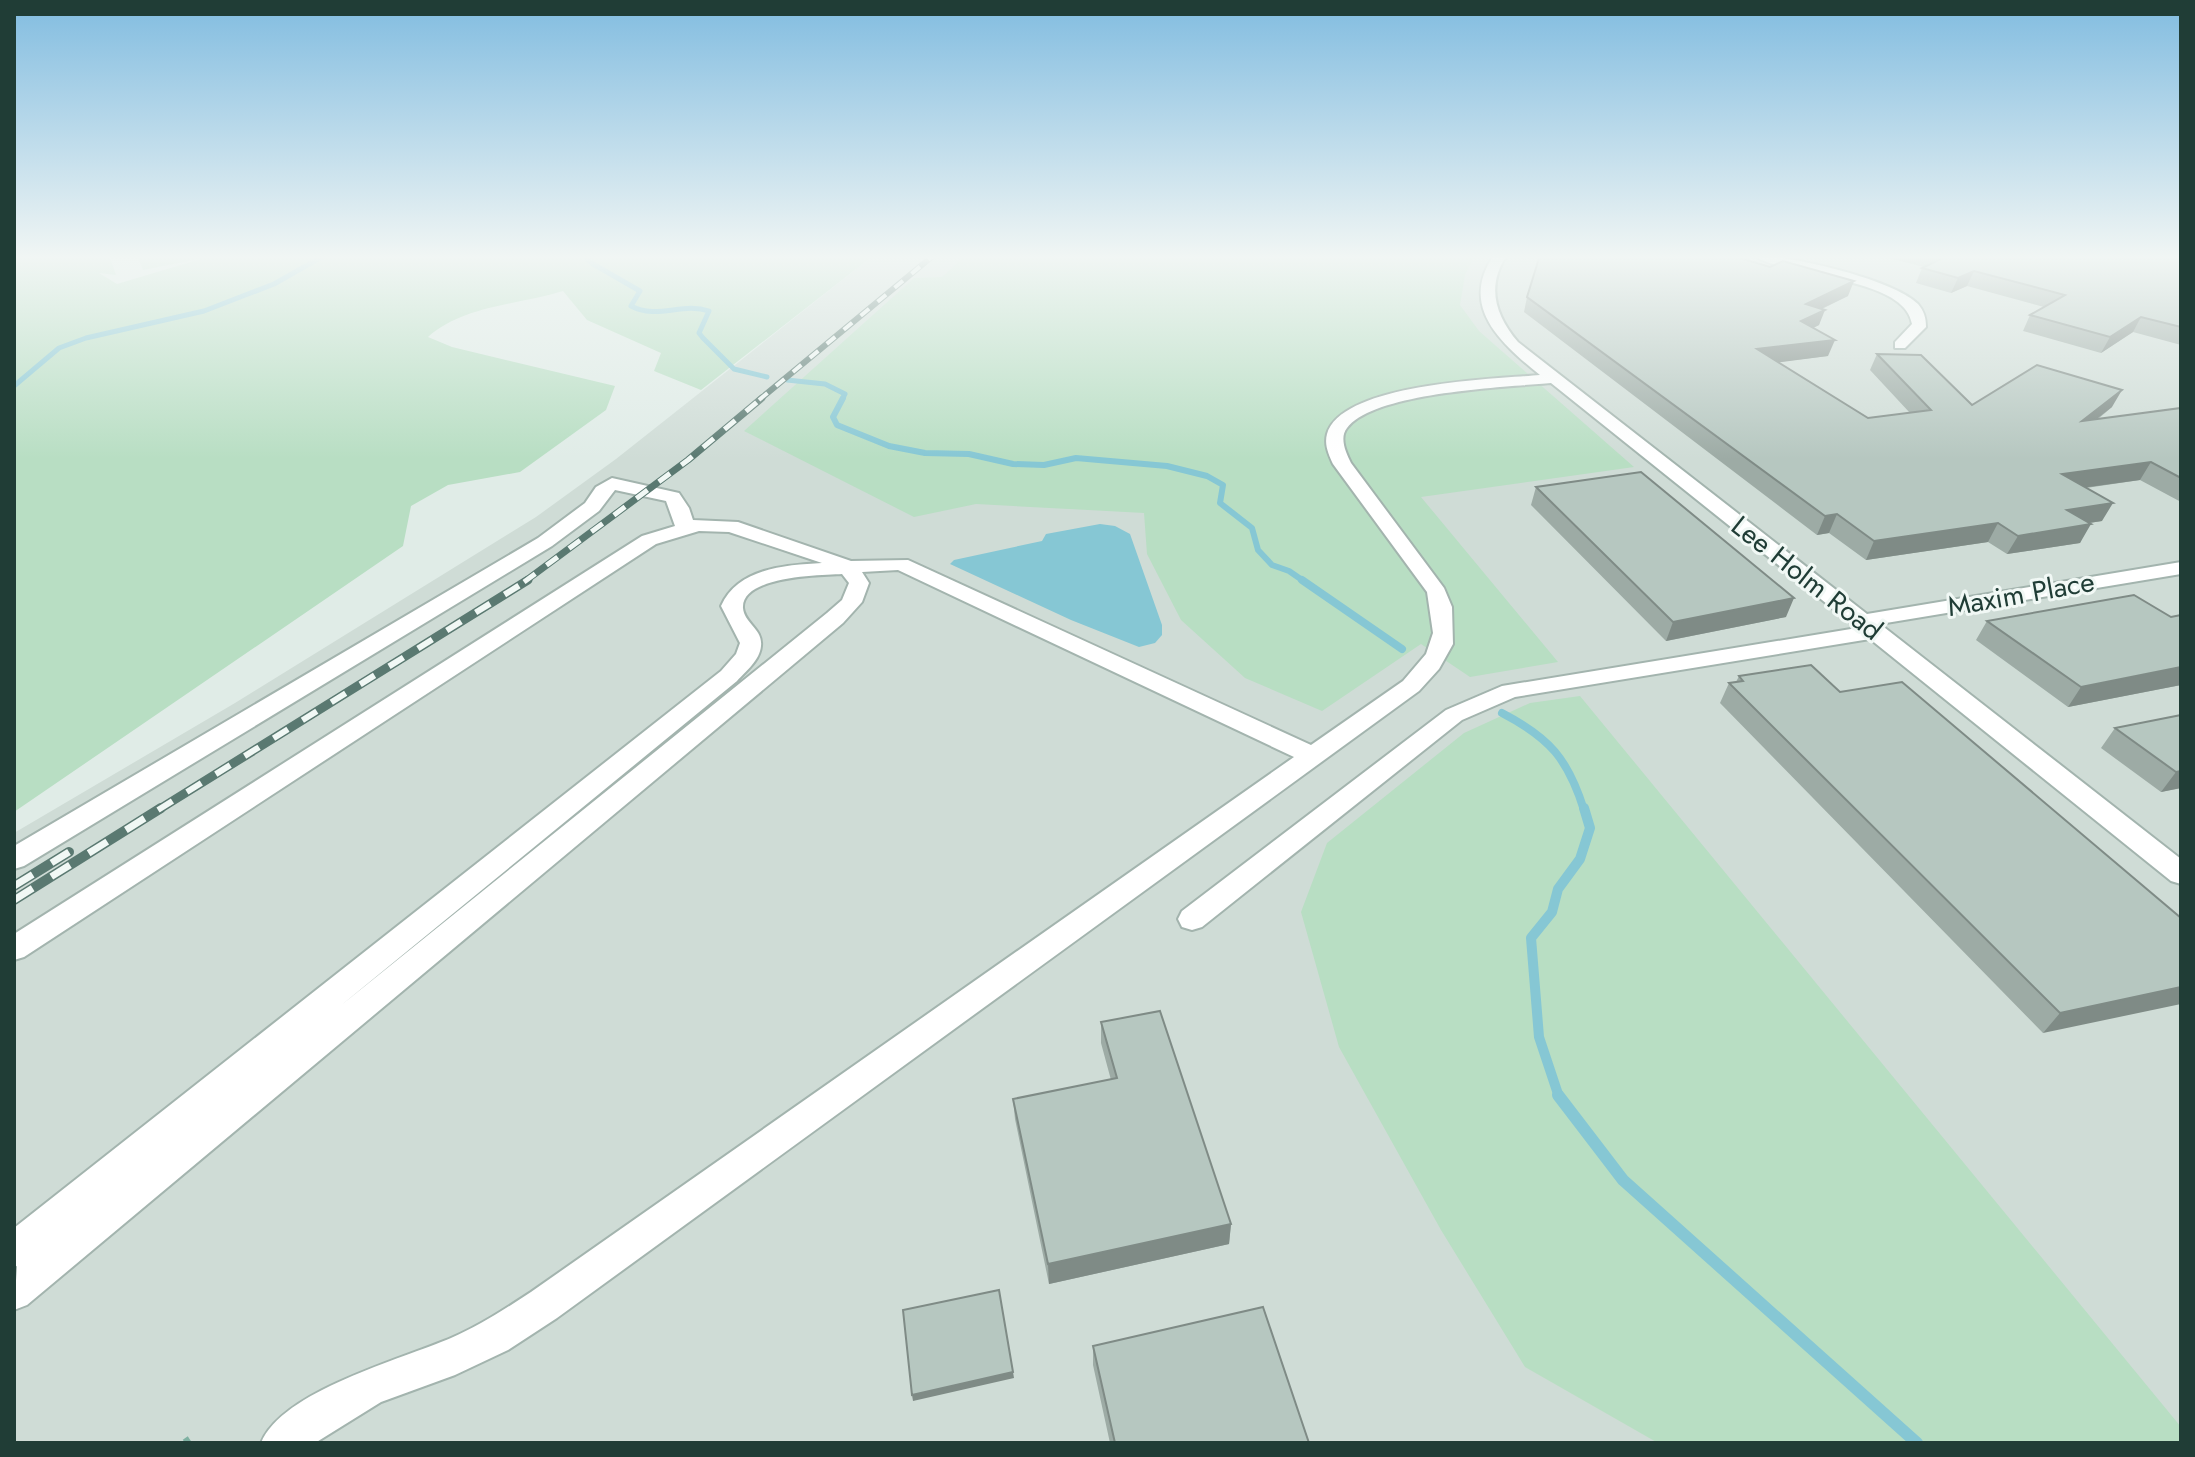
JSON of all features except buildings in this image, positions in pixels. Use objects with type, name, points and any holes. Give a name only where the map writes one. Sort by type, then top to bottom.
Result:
[{"type":"street","name":"Lee Holm Road","points":[[1499,323],[1513,345],[2181,874]]},
{"type":"street","points":[[1900,345],[1919,327],[1918,323]]},
{"type":"street","points":[[281,1443],[326,1411],[371,1386],[495,1337],[1411,686],[1441,651],[1446,633],[1444,610],[1437,592],[1342,464],[1335,448],[1339,426],[1360,409],[1398,397],[1555,378]]},
{"type":"street","points":[[14,859],[533,549],[592,507],[612,484],[672,497],[680,508],[685,527]]},
{"type":"street","points":[[14,949],[626,553],[659,536],[685,527],[731,526],[847,567],[859,583],[857,594],[835,618],[14,1292]]},
{"type":"street","points":[[14,1250],[729,676],[747,656],[751,643],[732,606],[737,594],[768,575],[787,571],[901,564],[1311,755]]},
{"type":"street","name":"Maxim Place","points":[[1192,919],[1454,715],[1510,691],[2181,568]]},
{"type":"street","points":[[787,571],[804,571],[831,581],[841,600],[835,618]]},
{"type":"path","points":[[185,1443],[191,1439],[192,1443]]},
{"type":"shaded area","points":[[788,323],[2181,323],[2181,1443],[14,1443],[14,833],[235,703],[536,517],[616,459]]},
{"type":"green space","points":[[14,323],[448,323],[428,337],[452,347],[615,386],[606,410],[520,472],[448,485],[411,506],[403,546],[14,812]]},
{"type":"green space","points":[[594,323],[787,323],[701,390],[654,371],[661,353]]},
{"type":"green space","points":[[864,323],[1473,323],[1634,467],[1421,497],[1558,662],[1470,677],[1421,644],[1322,711],[1245,678],[1181,620],[1147,554],[1144,513],[976,504],[914,517],[744,431]]},
{"type":"green space","points":[[1580,696],[2181,1427],[2181,1443],[1658,1443],[1525,1367],[1441,1230],[1339,1047],[1301,912],[1327,843],[1464,733],[1530,703]]},
{"type":"water","points":[[1100,524],[1115,526],[1130,534],[1162,625],[1162,635],[1155,643],[1139,647],[1071,620],[950,564],[954,560],[1042,541],[1046,534]]},
{"type":"waterway","points":[[14,386],[59,348],[86,338],[152,323]]},
{"type":"waterway","points":[[704,323],[699,333],[734,369],[767,377]]},
{"type":"waterway","points":[[787,380],[825,384],[845,394],[843,398]]},
{"type":"waterway","points":[[843,398],[833,417],[837,425],[889,446],[925,453],[969,454],[1013,464],[1044,465],[1076,458],[1167,466],[1207,476],[1223,485],[1220,503],[1252,528],[1258,550],[1272,565],[1289,571],[1305,582]]},
{"type":"waterway","points":[[1302,580],[1402,649]]},
{"type":"waterway","points":[[1502,713],[1533,732],[1555,752],[1564,763],[1584,810]]},
{"type":"waterway","points":[[1559,1096],[1539,1037],[1531,938],[1552,912],[1558,889],[1580,859],[1590,828],[1584,808]]},
{"type":"waterway","points":[[1559,1096],[1623,1180],[1917,1443]]},
{"type":"railway","points":[[759,400],[852,323]]},
{"type":"railway","points":[[524,582],[688,460],[762,398]]},
{"type":"railway","points":[[158,810],[528,580]]},
{"type":"railway","points":[[14,900],[161,808]]},
{"type":"railway","points":[[14,886],[69,852]]}]
